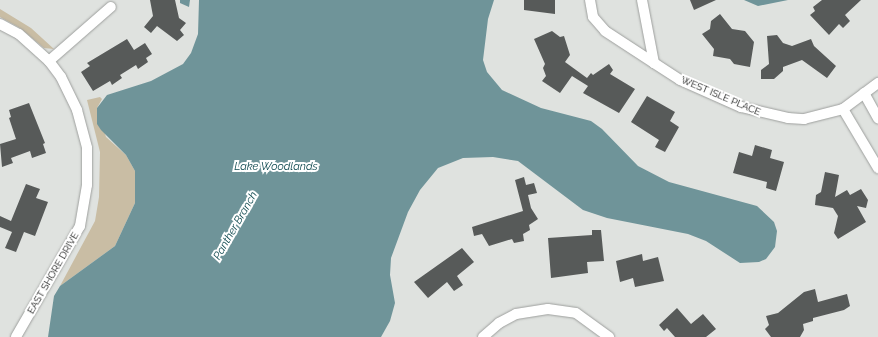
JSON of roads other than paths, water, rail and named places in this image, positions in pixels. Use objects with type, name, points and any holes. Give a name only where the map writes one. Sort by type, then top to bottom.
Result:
[{"type":"street","name":"WEST ISLE PLACE","points":[[590,0],[593,17],[605,31],[680,80],[765,115],[804,119],[843,109],[878,83]]},
{"type":"street","points":[[642,0],[654,63]]},
{"type":"street","points":[[49,61],[111,7]]},
{"type":"street","name":"EAST SHORE DRIVE","points":[[0,24],[19,34],[49,61],[61,77],[77,110],[87,148],[87,185],[80,226],[16,337]]},
{"type":"street","points":[[864,93],[878,118]]},
{"type":"street","points":[[843,109],[878,168]]},
{"type":"street","points":[[483,337],[500,323],[516,314],[548,309],[576,313],[609,337]]},
{"type":"water","points":[[180,0],[190,0],[189,7],[180,3]]},
{"type":"water","name":"Lake Woodlands","points":[[199,0],[494,0],[488,19],[483,60],[487,72],[502,90],[541,108],[591,121],[602,129],[638,166],[669,182],[757,206],[774,222],[777,231],[775,247],[766,259],[759,262],[740,263],[706,241],[688,234],[607,218],[583,210],[518,161],[493,157],[463,158],[438,168],[420,190],[408,212],[391,258],[390,275],[395,303],[390,321],[381,337],[48,337],[54,296],[60,286],[115,246],[135,203],[135,171],[126,155],[97,124],[97,108],[107,95],[151,81],[183,64],[191,53],[198,34]]},
{"type":"water","points":[[744,0],[788,0],[758,6]]},
{"type":"water label","name":"Panther Branch","points":[[236,226]]}]
